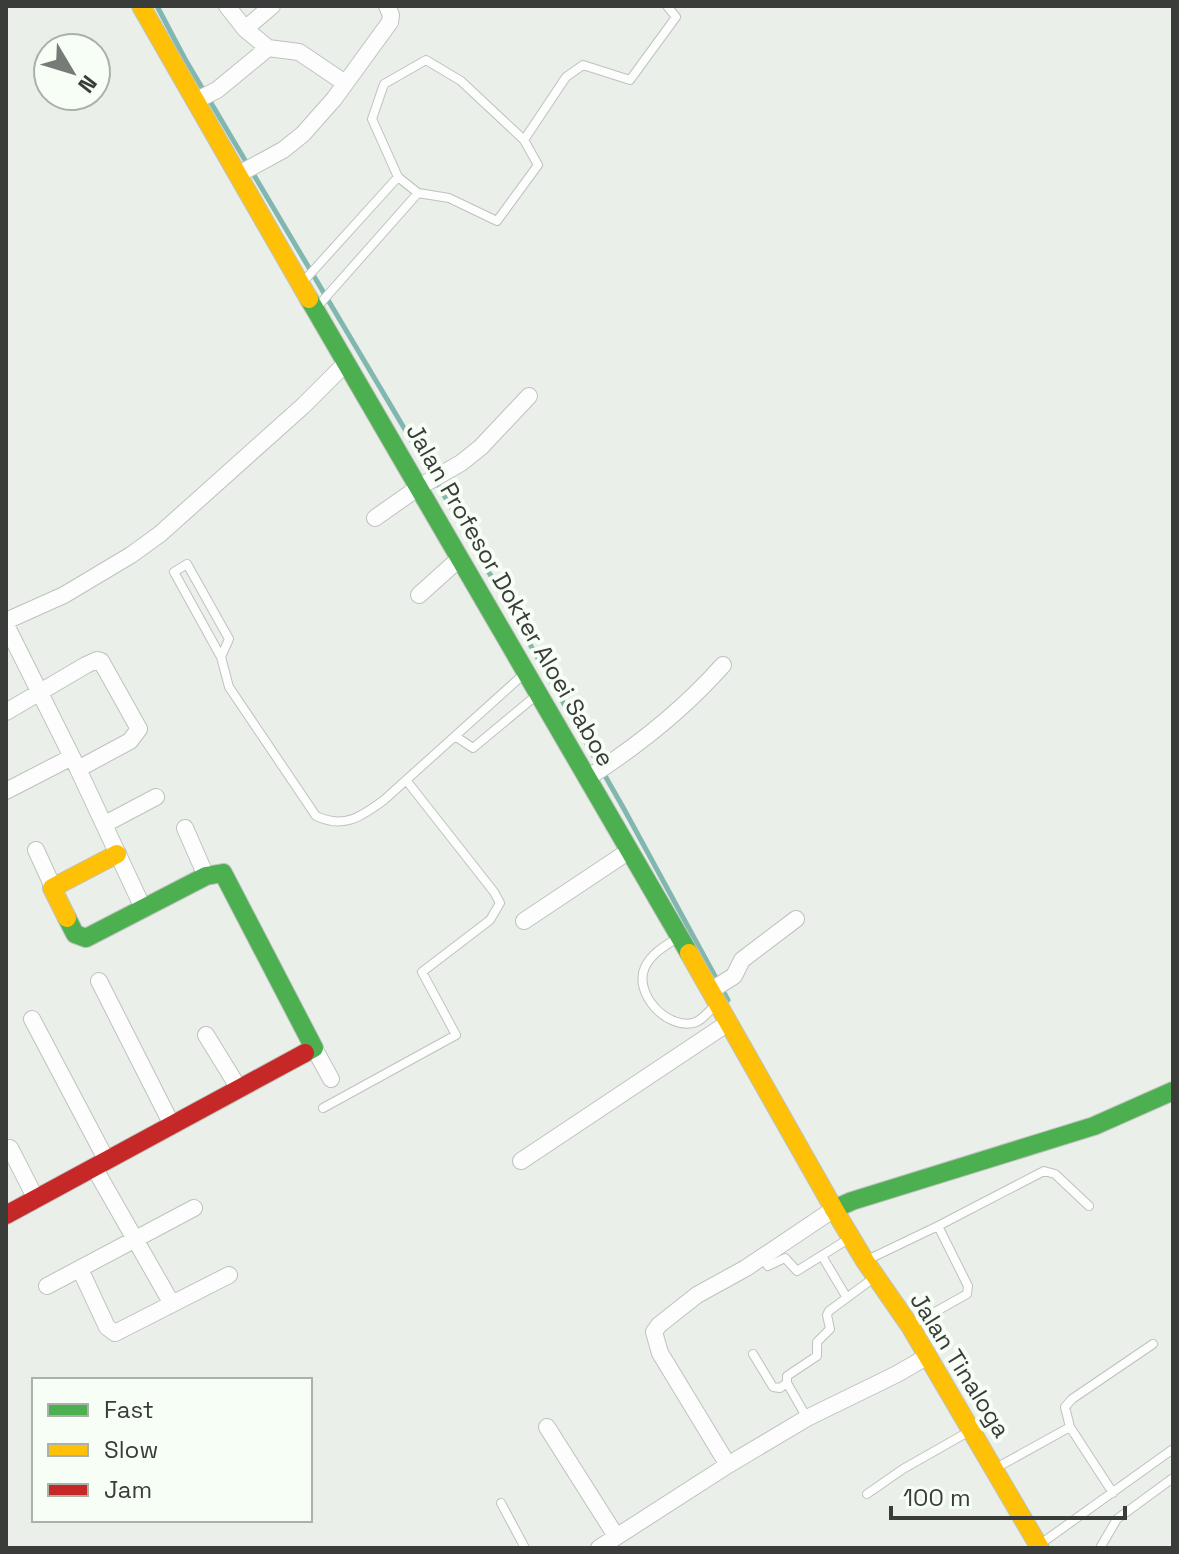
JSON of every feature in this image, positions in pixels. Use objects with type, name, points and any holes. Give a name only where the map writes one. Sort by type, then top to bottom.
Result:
[{"type":"street","name":"Jalan Profesor Dokter Aloei Saboe","points":[[141,6],[195,101],[246,170],[346,363],[423,485],[459,559],[539,694],[597,772],[629,851],[678,937],[718,991],[728,1023],[834,1209]]},
{"type":"street","points":[[227,6],[245,29],[268,48],[299,52],[345,83]]},
{"type":"street","points":[[245,29],[272,6]]},
{"type":"street","points":[[246,170],[283,150],[303,134],[390,22],[387,6]]},
{"type":"street","points":[[195,101],[217,90],[268,48]]},
{"type":"street","points":[[143,908],[6,623],[64,595],[160,534],[303,406],[346,363]]},
{"type":"street","points":[[375,518],[481,447],[529,396]]},
{"type":"street","points":[[419,595],[459,559]]},
{"type":"street","points":[[6,712],[99,660],[138,724],[138,734],[130,741],[6,791]]},
{"type":"street","points":[[597,772],[656,731],[689,702],[723,665]]},
{"type":"street","points":[[105,824],[156,797]]},
{"type":"street","points":[[185,828],[206,876]]},
{"type":"street","points":[[36,850],[53,887],[52,892],[75,934],[86,938],[206,876],[220,872],[224,875],[331,1079]]},
{"type":"street","points":[[524,921],[629,851]]},
{"type":"street","points":[[53,887],[117,854]]},
{"type":"street","points":[[718,991],[735,975],[742,960],[796,919]]},
{"type":"street","points":[[99,981],[172,1125]]},
{"type":"street","points":[[32,1019],[135,1240],[172,1304]]},
{"type":"street","points":[[521,1161],[728,1023]]},
{"type":"street","points":[[206,1035],[238,1087]]},
{"type":"street","points":[[6,1215],[314,1048]]},
{"type":"street","points":[[728,1465],[654,1341],[654,1332],[671,1314],[834,1209],[852,1201],[1094,1126],[1173,1091]]},
{"type":"street","points":[[10,1148],[36,1199]]},
{"type":"street","points":[[47,1286],[194,1208]]},
{"type":"street","name":"Jalan Tinaloga","points":[[834,1209],[851,1238],[914,1324],[928,1356],[1043,1544]]},
{"type":"street","points":[[80,1269],[107,1327],[115,1333],[229,1275]]},
{"type":"street","points":[[599,1548],[807,1418],[928,1356]]},
{"type":"street","points":[[547,1427],[616,1536]]},
{"type":"lane","points":[[524,140],[566,77],[583,65],[630,80],[676,17],[667,6]]},
{"type":"lane","points":[[426,60],[461,81],[524,140],[538,165],[497,221],[449,198],[418,193],[398,177],[372,119],[384,84],[426,60]]},
{"type":"lane","points":[[305,280],[398,177]]},
{"type":"lane","points":[[319,306],[418,193]]},
{"type":"lane","points":[[221,657],[229,639],[187,564],[174,572],[221,657],[229,687],[316,816],[331,823],[360,817],[526,672]]},
{"type":"lane","points":[[455,736],[473,748],[539,694]]},
{"type":"lane","points":[[323,1108],[456,1035],[422,972],[490,920],[500,903],[406,780]]},
{"type":"lane","points":[[678,937],[653,954],[645,966],[642,976],[648,999],[654,1007],[680,1024],[697,1023],[718,991]]},
{"type":"lane","points":[[807,1418],[787,1383],[787,1376],[817,1356],[817,1342],[830,1329],[829,1311],[847,1298],[872,1264],[900,1244],[1044,1171],[1055,1174],[1089,1206]]},
{"type":"lane","points":[[914,1324],[967,1294],[968,1286],[938,1226]]},
{"type":"lane","points":[[763,1257],[771,1266],[785,1258],[797,1271],[851,1238]]},
{"type":"lane","points":[[822,1256],[847,1298]]},
{"type":"lane","points":[[1113,1493],[1070,1427],[1065,1407],[1072,1399],[1153,1344]]},
{"type":"lane","points":[[753,1354],[773,1387],[780,1388],[787,1383]]},
{"type":"lane","points":[[998,1467],[1070,1427]]},
{"type":"lane","points":[[867,1494],[903,1469],[972,1430]]},
{"type":"lane","points":[[1043,1544],[1173,1449]]},
{"type":"lane","points":[[1100,1548],[1117,1519],[1173,1478]]},
{"type":"lane","points":[[501,1503],[525,1548]]},
{"type":"waterway","points":[[157,6],[185,59],[467,534],[624,809],[728,1000]]},
{"type":"traffic: fast","points":[[309,299],[689,953]]},
{"type":"traffic: fast","points":[[67,918],[75,934],[86,938],[206,876],[223,873],[314,1048],[305,1053]]},
{"type":"traffic: fast","points":[[834,1209],[1094,1126],[1173,1091]]},
{"type":"traffic: slow","points":[[141,6],[309,299]]},
{"type":"traffic: slow","points":[[67,918],[52,888],[117,854]]},
{"type":"traffic: slow","points":[[689,953],[838,1216],[910,1326],[1040,1548]]},
{"type":"traffic: jam","points":[[6,1215],[305,1053]]}]
